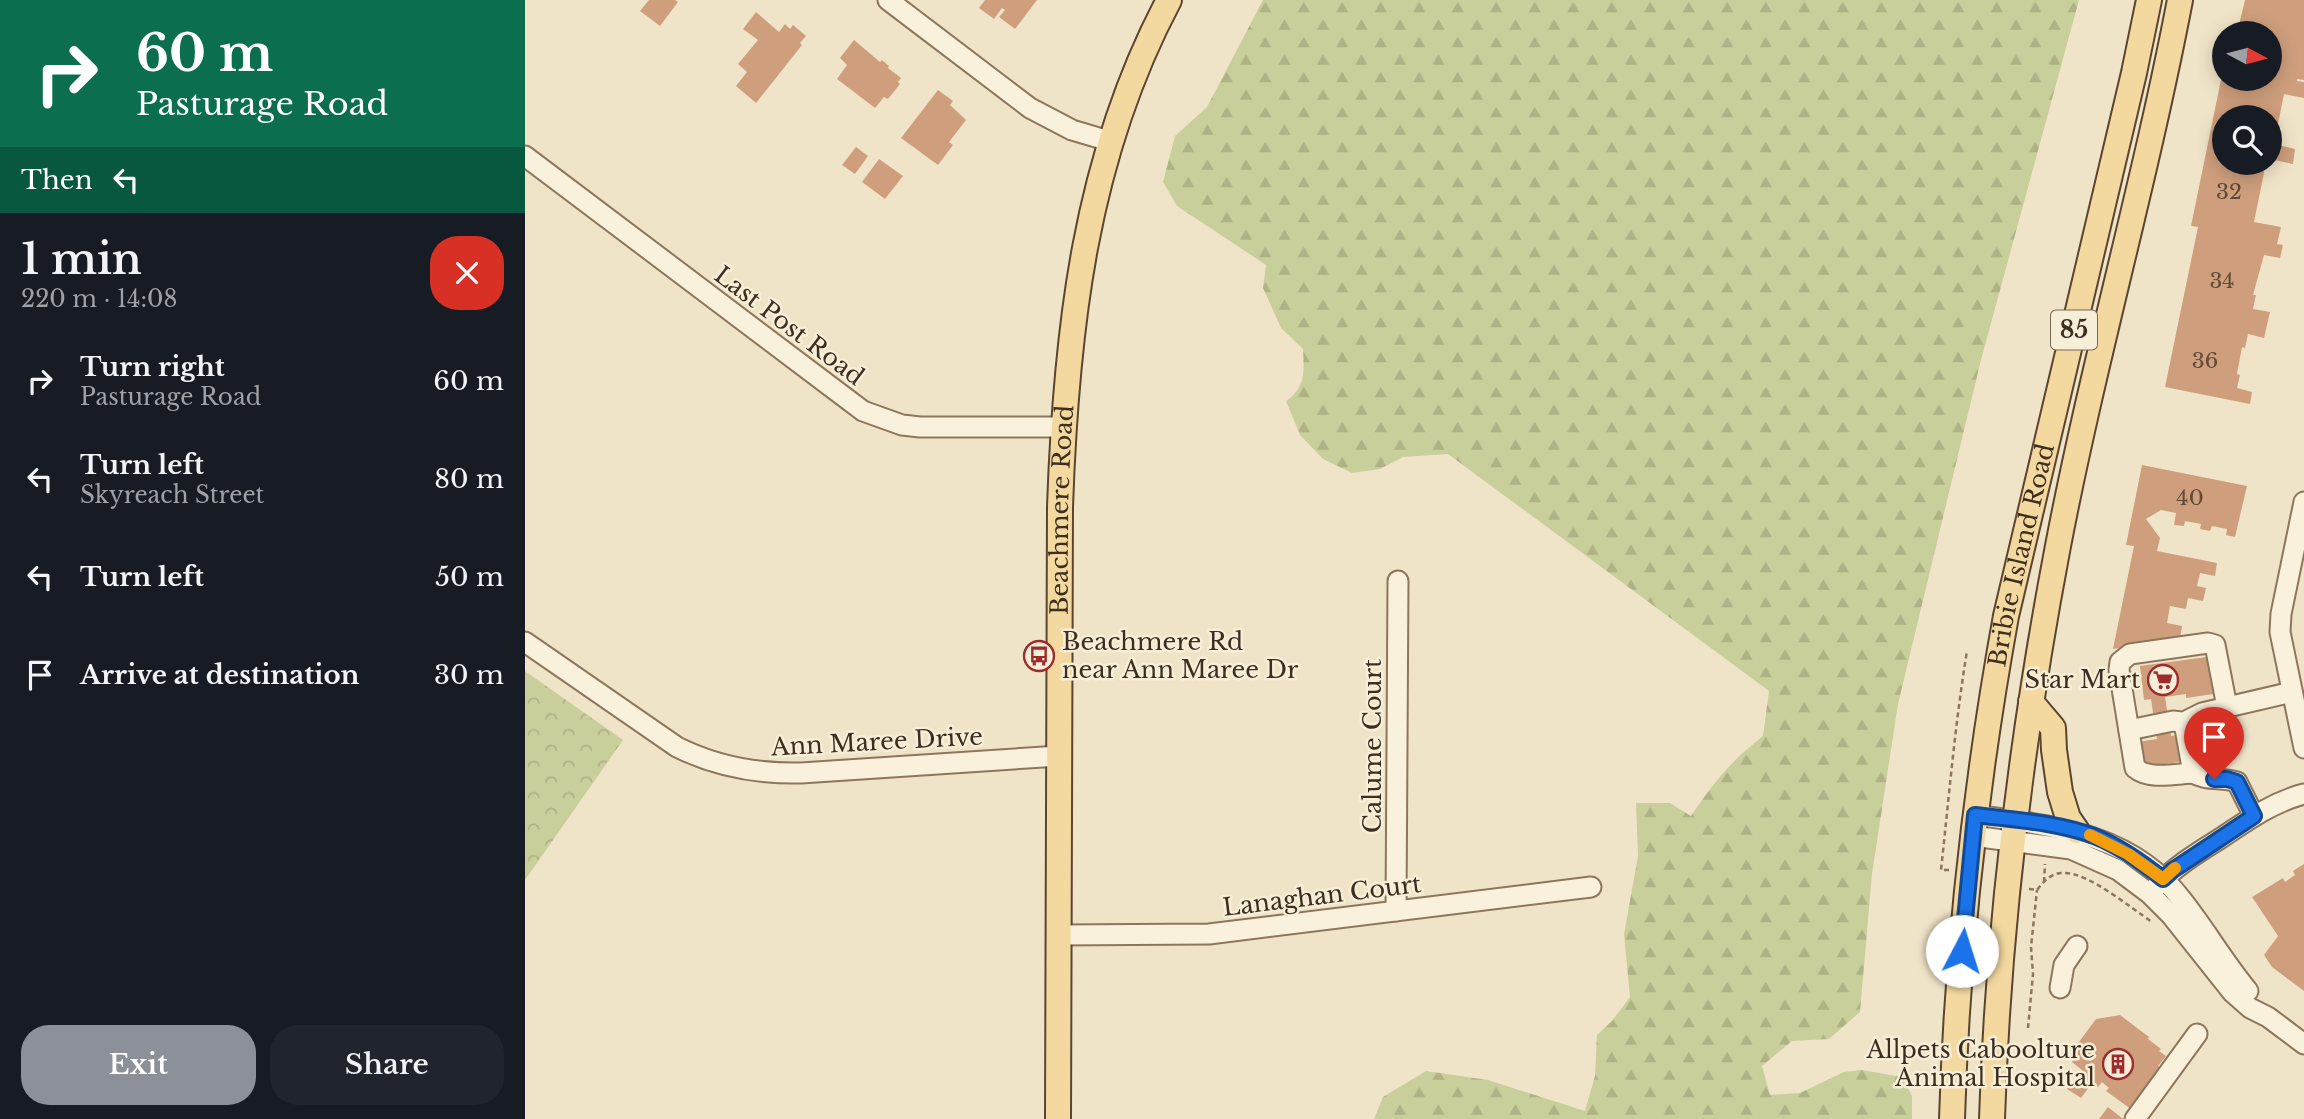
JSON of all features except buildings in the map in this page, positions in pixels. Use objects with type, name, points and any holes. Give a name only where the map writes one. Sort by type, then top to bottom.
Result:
[{"type":"main road","name":"Beachmere Road","points":[[1058,1119],[1063,427],[1070,345],[1080,274],[1109,141],[1136,72],[1169,0]]},
{"type":"main road","name":"Bribie Island Road","points":[[1952,1119],[1957,1010],[1974,825],[2006,616],[2131,86],[2148,0]]},
{"type":"main road","name":"Bribie Island Road","points":[[1992,1119],[1999,973],[2013,831],[2031,702],[2058,545],[2181,0]]},
{"type":"main road","points":[[2031,702],[2053,728],[2053,750],[2060,792],[2068,818],[2077,831]]},
{"type":"street","points":[[888,0],[1030,108],[1072,130],[1109,141]]},
{"type":"street","name":"Last Post Road","points":[[525,156],[863,411],[902,425],[920,427],[1063,427]]},
{"type":"street","points":[[2304,502],[2280,622],[2281,641],[2304,748]]},
{"type":"street","name":"Calume Court","points":[[1396,911],[1398,581]]},
{"type":"street","name":"Ann Maree Drive","points":[[525,642],[677,747],[699,757],[745,770],[771,774],[801,773],[1059,757]]},
{"type":"street","points":[[2227,707],[2215,645],[2208,643],[2130,654],[2120,662],[2119,670],[2135,768],[2141,773],[2193,773],[2200,778],[2237,782],[2254,816]]},
{"type":"street","points":[[2185,728],[2188,720],[2202,713],[2292,692]]},
{"type":"street","points":[[2129,730],[2173,721],[2181,722],[2185,728],[2193,773]]},
{"type":"street","points":[[2156,886],[2173,870],[2254,816],[2283,800],[2304,794]]},
{"type":"street","points":[[1974,825],[2013,831],[2077,831],[2109,843],[2142,863],[2156,886]]},
{"type":"street","points":[[2013,831],[2047,845],[2086,855],[2181,897],[2268,1017],[2304,1044]]},
{"type":"street","name":"Lanaghan Court","points":[[1058,935],[1209,934],[1591,887]]},
{"type":"street","points":[[2060,988],[2064,965],[2077,946]]},
{"type":"street","points":[[2134,1119],[2197,1034]]},
{"type":"path","points":[[2028,1028],[2033,974],[2031,947],[2037,890]]},
{"type":"green space","points":[[1263,0],[2079,0],[1981,360],[1898,704],[1872,874],[1860,1012],[1829,1039],[1792,1041],[1762,1066],[1770,1095],[1800,1093],[1844,1072],[1862,1070],[1902,1077],[1912,1096],[1912,1119],[1374,1119],[1383,1097],[1426,1071],[1488,1080],[1585,1111],[1595,1076],[1597,1035],[1612,1021],[1630,997],[1624,934],[1638,856],[1636,803],[1670,803],[1691,816],[1723,773],[1763,736],[1769,691],[1448,454],[1403,457],[1380,469],[1352,473],[1323,459],[1300,435],[1286,401],[1300,385],[1303,349],[1281,328],[1263,288],[1266,265],[1177,206],[1163,182],[1175,136],[1207,107]]},
{"type":"green space","points":[[525,671],[623,740],[525,880]]},
{"type":"slow traffic","points":[[2090,835],[2128,854],[2163,879],[2175,868]]},
{"type":"place","name":"Beachmere Rd near Ann Maree Dr","points":[[1039,656]]},
{"type":"place","name":"Star Mart","points":[[2163,680]]},
{"type":"place","name":"Allpets Caboolture Animal Hospital","points":[[2118,1064]]},
{"type":"route","points":[[1962,951],[1975,815],[2060,827],[2092,836],[2128,854],[2163,879],[2254,816],[2237,782],[2214,779]]}]
